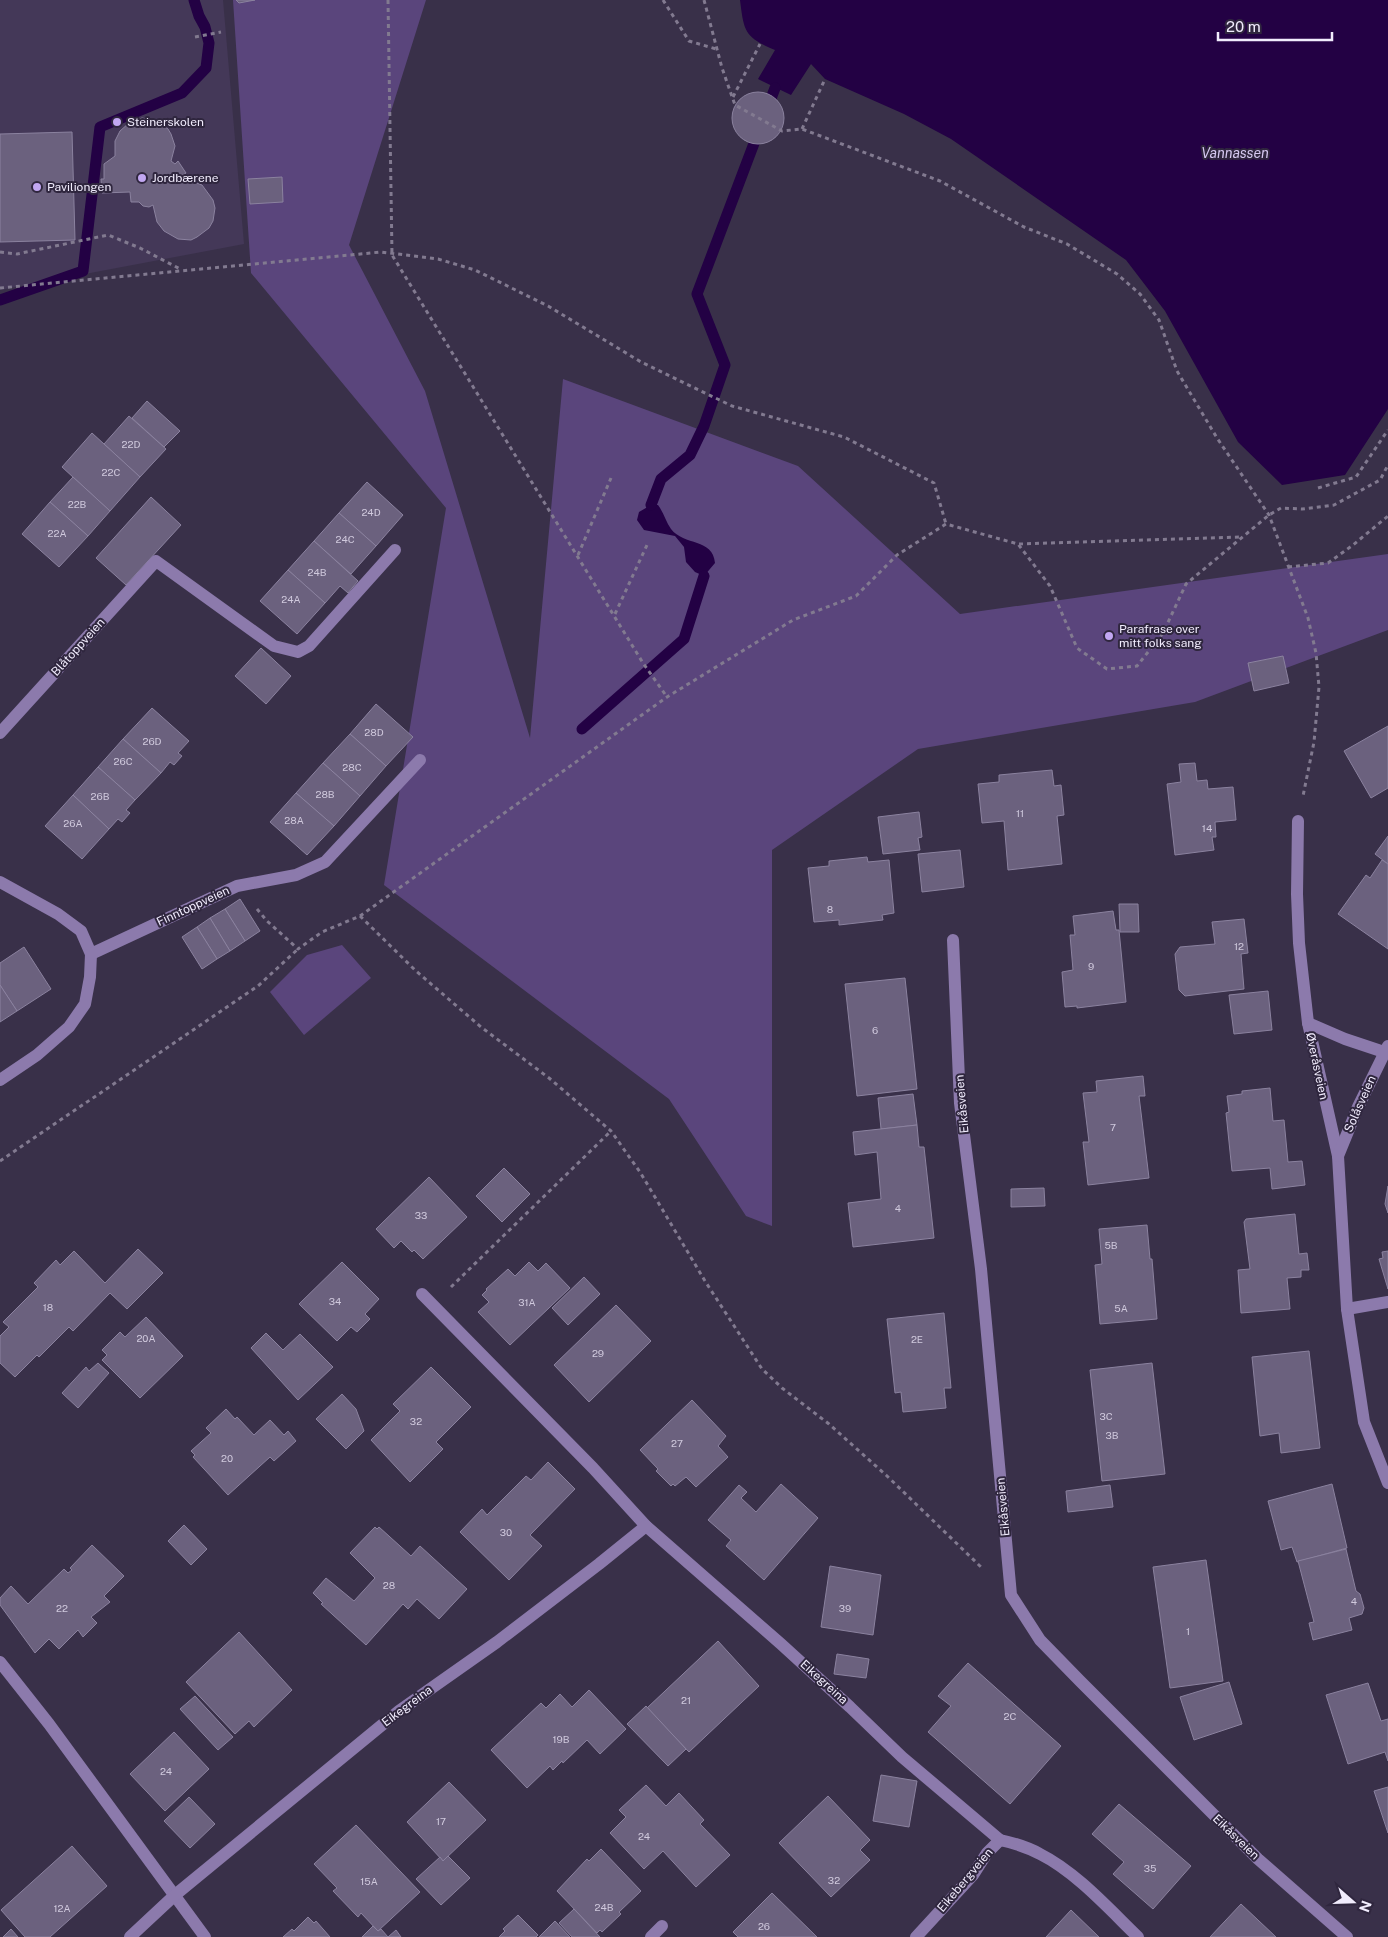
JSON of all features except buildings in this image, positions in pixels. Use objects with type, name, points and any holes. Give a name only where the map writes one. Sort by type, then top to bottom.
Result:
[{"type":"street","name":"Blåtoppveien","points":[[0,733],[156,561],[274,646],[298,652],[309,646],[395,550]]},
{"type":"street","name":"Finntoppveien","points":[[91,954],[236,886],[296,875],[325,862],[420,760]]},
{"type":"street","name":"Øveråsveien","points":[[1298,821],[1298,923],[1308,1023],[1338,1156],[1346,1309],[1364,1422],[1388,1483]]},
{"type":"street","points":[[0,882],[58,914],[81,931],[91,954],[90,977],[85,1004],[70,1027],[37,1055],[0,1080]]},
{"type":"street","name":"Eikåsveien","points":[[953,940],[960,1103],[981,1269],[1011,1595],[1040,1640],[1258,1859],[1347,1937]]},
{"type":"street","name":"Solåsveien","points":[[1308,1023],[1345,1039],[1386,1049],[1358,1107],[1338,1156]]},
{"type":"street","name":"Eikegreina","points":[[422,1294],[593,1468],[646,1526],[781,1644],[902,1758],[1000,1840]]},
{"type":"street","points":[[1346,1309],[1388,1302]]},
{"type":"street","name":"Eikegreina","points":[[130,1937],[175,1896],[399,1711],[497,1642],[646,1526]]},
{"type":"street","points":[[0,1662],[49,1724],[205,1937]]},
{"type":"street","name":"Eikebergveien","points":[[916,1937],[972,1875],[987,1853],[1000,1840],[1018,1844],[1041,1854],[1079,1880],[1138,1937]]},
{"type":"street","points":[[650,1937],[662,1926]]},
{"type":"path","points":[[388,0],[392,254],[615,614],[643,663],[666,697]]},
{"type":"path","points":[[663,0],[689,41],[716,49]]},
{"type":"path","points":[[704,0],[716,49],[735,105],[782,131],[802,129],[940,181],[1024,227],[1067,244],[1116,274],[1140,294],[1158,320],[1177,371],[1217,438],[1269,515],[1308,618],[1316,653],[1319,687],[1314,742],[1298,821]]},
{"type":"path","points":[[195,38],[221,32]]},
{"type":"path","points":[[732,97],[760,44]]},
{"type":"path","points":[[802,129],[825,79]]},
{"type":"path","points":[[0,252],[17,254],[108,235],[140,248],[182,270]]},
{"type":"path","points":[[0,288],[381,252],[438,259],[475,270],[548,306],[641,362],[732,406],[844,437],[934,483],[946,524]]},
{"type":"path","points":[[1318,488],[1356,477],[1388,430]]},
{"type":"path","points":[[1018,544],[1050,586],[1077,648],[1107,669],[1137,666],[1163,633],[1186,584],[1269,515],[1281,508],[1302,509],[1334,505],[1380,480],[1388,465]]},
{"type":"path","points":[[578,556],[611,478]]},
{"type":"path","points":[[1288,567],[1328,563],[1388,516]]},
{"type":"path","points":[[0,1161],[258,986],[298,949],[322,932],[360,916],[666,697],[792,620],[856,596],[897,555],[946,524],[1018,544],[1242,537]]},
{"type":"path","points":[[615,614],[648,545]]},
{"type":"path","points":[[236,886],[267,921],[298,949]]},
{"type":"path","points":[[360,916],[416,971],[481,1027],[549,1078],[611,1131],[640,1172],[705,1281],[762,1369],[782,1388],[829,1424],[873,1463],[1011,1595]]},
{"type":"path","points":[[433,1306],[611,1131]]},
{"type":"shaded area","name":"Steinerskolen","points":[[0,0],[223,0],[244,244],[0,290]]},
{"type":"shaded area","points":[[233,0],[426,0],[349,245],[425,391],[530,738],[563,379],[798,466],[960,614],[1388,554],[1388,630],[1195,702],[918,749],[772,850],[772,1226],[746,1216],[669,1099],[384,885],[446,508],[251,273]]},
{"type":"shaded area","points":[[342,945],[371,978],[304,1035],[270,992],[307,955]]},
{"type":"water","name":"Vannassen","points":[[740,0],[1388,0],[1388,409],[1345,475],[1282,485],[1238,442],[1165,311],[1126,260],[951,139],[904,114],[825,79],[811,64],[791,95],[758,79],[775,50],[757,41],[747,32]]},
{"type":"water","points":[[651,505],[658,505],[669,526],[677,534],[704,546],[713,555],[715,563],[704,576],[695,572],[686,562],[684,547],[675,536],[644,530],[637,520],[639,512]]},
{"type":"waterway","points":[[0,300],[83,271],[100,127],[182,93],[206,68],[209,43],[194,0]]},
{"type":"waterway","points":[[651,505],[661,479],[690,455],[704,426],[725,365],[697,294],[775,88]]},
{"type":"waterway","points":[[582,729],[684,639],[704,576]]},
{"type":"place","name":"Steinerskolen","points":[[117,122]]},
{"type":"place","name":"Jordbærene","points":[[142,178]]},
{"type":"place","name":"Paviliongen","points":[[37,187]]},
{"type":"place","name":"Parafrase over mitt folks sang","points":[[1109,636]]}]
